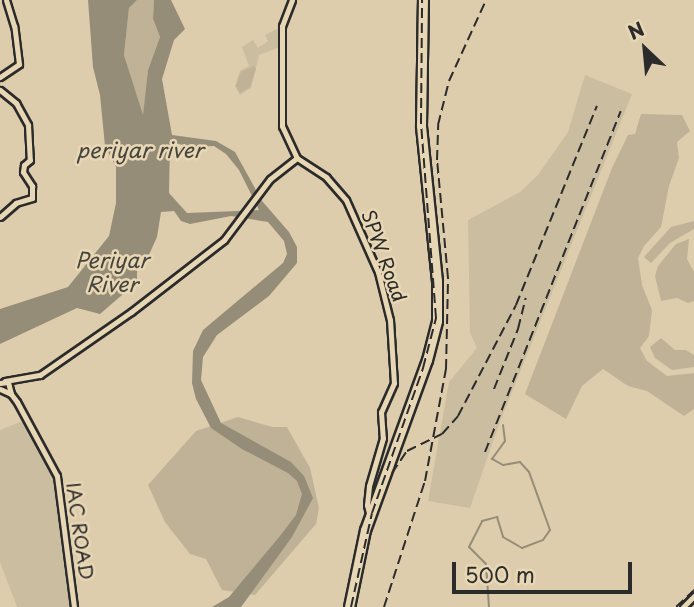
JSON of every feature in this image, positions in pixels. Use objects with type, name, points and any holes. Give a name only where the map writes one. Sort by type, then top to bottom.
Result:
[{"type":"highway","points":[[352,607],[365,530],[427,360],[437,321],[437,281],[421,125],[425,0]]},
{"type":"highway","points":[[352,607],[376,515],[441,324],[441,285],[424,121],[425,0]]},
{"type":"main road","points":[[0,77],[19,64],[14,26],[6,0]]},
{"type":"main road","points":[[3,387],[40,374],[131,312],[224,240],[270,179],[297,158],[282,126],[281,111],[284,85],[282,26],[292,0]]},
{"type":"main road","points":[[0,90],[16,103],[28,125],[30,160],[23,165],[23,172],[32,186],[32,198],[16,203],[0,217]]},
{"type":"main road","name":"SPW Road","points":[[297,158],[326,177],[346,200],[378,272],[386,301],[394,383],[381,412],[383,439],[370,479],[367,505],[371,518]]},
{"type":"main road","name":"IAC ROAD","points":[[3,387],[49,460],[60,487],[74,607]]},
{"type":"main road","points":[[683,607],[694,596]]},
{"type":"shaded area","points":[[137,0],[154,0],[153,19],[160,37],[148,70],[143,117],[124,55],[129,8]]},
{"type":"shaded area","points":[[281,27],[283,46],[259,55],[251,88],[240,95],[235,86],[240,71],[249,66],[242,47],[253,40],[258,48],[268,41],[265,35]]},
{"type":"shaded area","points":[[254,66],[256,69],[250,87],[240,93],[236,86],[241,72]]},
{"type":"shaded area","points":[[585,75],[632,94],[499,424],[470,508],[428,501],[449,382],[477,348],[470,333],[468,220],[520,192],[538,175],[568,132]]},
{"type":"shaded area","points":[[641,114],[682,115],[690,131],[677,142],[679,158],[669,186],[661,227],[644,246],[638,258],[642,285],[652,310],[649,336],[640,348],[647,361],[667,376],[694,373],[694,409],[684,416],[647,391],[628,386],[603,369],[582,386],[566,419],[525,394],[612,168],[628,135],[635,134]]},
{"type":"shaded area","points":[[694,221],[694,229],[670,243],[651,263],[644,257],[671,227]]},
{"type":"shaded area","points":[[689,239],[687,259],[694,272],[694,301],[688,303],[677,298],[661,301],[655,276],[658,266],[676,244]]},
{"type":"shaded area","points":[[661,338],[675,350],[686,350],[694,355],[694,367],[672,370],[655,358],[650,347]]},
{"type":"shaded area","points":[[238,417],[272,427],[287,427],[310,468],[319,508],[316,524],[255,595],[222,590],[206,559],[190,554],[165,522],[148,485],[196,431]]},
{"type":"shaded area","points":[[25,420],[57,479],[71,607],[17,607],[0,562],[0,430]]},
{"type":"water","points":[[88,0],[137,0],[129,8],[124,55],[143,115],[148,70],[160,37],[153,19],[154,0],[171,0],[185,29],[174,40],[162,79],[172,135],[216,141],[235,152],[262,201],[289,232],[297,247],[297,263],[269,296],[217,335],[203,357],[201,380],[221,423],[291,462],[304,476],[313,498],[292,537],[241,607],[212,607],[229,597],[280,536],[296,515],[302,494],[297,481],[288,473],[242,449],[211,428],[196,399],[192,383],[193,351],[203,330],[283,263],[287,254],[284,241],[268,222],[231,216],[190,224],[181,221],[174,211],[161,212],[157,237],[148,257],[137,268],[137,282],[100,314],[77,308],[0,344],[0,309],[68,287],[109,236],[116,203],[116,167],[105,146],[100,95],[93,67]],"holes":[[[170,142],[192,147],[214,146],[226,154],[239,170],[259,210],[187,213],[169,193]]]},
{"type":"waterway","points":[[489,607],[486,564],[469,547],[482,521],[497,517],[503,537],[522,548],[543,540],[550,530],[529,472],[520,462],[503,465],[492,459],[505,441],[503,425]]},
{"type":"railway","points":[[351,607],[372,513],[423,368],[436,318],[421,123],[422,0]]},
{"type":"railway","points":[[384,607],[425,481],[446,369],[448,278],[437,160],[438,125],[449,81],[486,0]]},
{"type":"railway","points":[[392,473],[407,451],[442,434],[458,416],[516,305],[597,106]]},
{"type":"railway","points":[[485,452],[621,111]]},
{"type":"railway","points":[[494,389],[518,329],[526,298]]},
{"type":"railway","points":[[676,607],[694,590]]},
{"type":"water label","name":"periyar river","points":[[140,149]]},
{"type":"water label","name":"Periyar River","points":[[112,271]]}]
